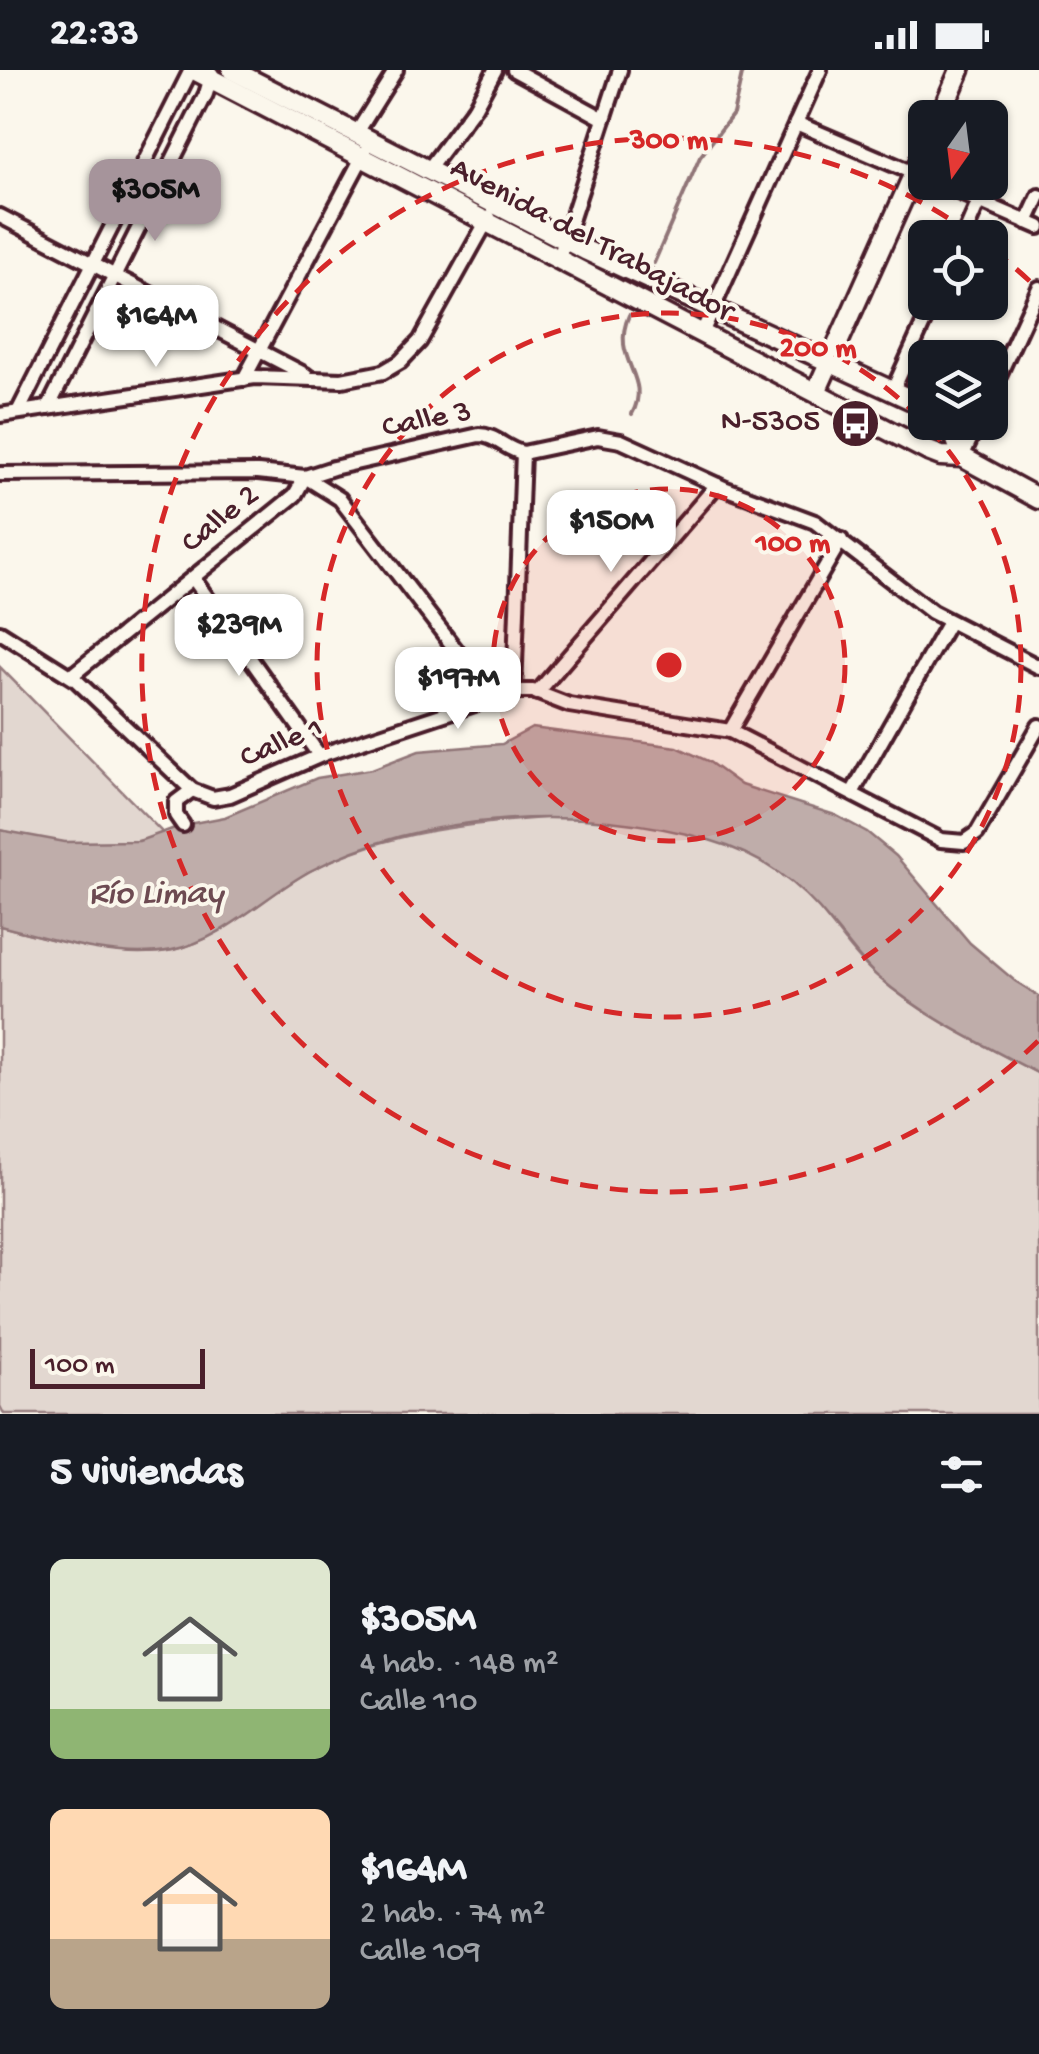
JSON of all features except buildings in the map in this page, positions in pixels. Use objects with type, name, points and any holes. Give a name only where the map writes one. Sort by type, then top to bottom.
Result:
[{"type":"street","name":"Avenida del Trabajador","points":[[192,70],[212,74],[428,170],[492,212]]},
{"type":"street","points":[[18,412],[192,70]]},
{"type":"street","name":"Avenida del Trabajador","points":[[232,70],[562,249],[702,332],[932,453],[962,457],[1039,499]]},
{"type":"street","points":[[244,378],[363,144],[396,70]]},
{"type":"street","points":[[428,170],[475,106],[495,70]]},
{"type":"street","points":[[514,70],[604,119]]},
{"type":"street","points":[[562,249],[620,70]]},
{"type":"street","points":[[702,332],[820,70]]},
{"type":"street","points":[[947,100],[960,70]]},
{"type":"street","points":[[48,408],[212,74]]},
{"type":"street","points":[[796,123],[908,171]]},
{"type":"street","points":[[971,220],[979,201],[1033,224],[1039,196]]},
{"type":"street","points":[[816,392],[908,200]]},
{"type":"street","points":[[0,414],[244,378],[342,380],[392,368],[420,341],[492,212]]},
{"type":"street","points":[[0,216],[313,378]]},
{"type":"street","name":"Avenida del Trabajador","points":[[562,249],[713,308],[908,398]]},
{"type":"street","points":[[1008,356],[1039,288]]},
{"type":"street","points":[[893,390],[925,320]]},
{"type":"street","name":"Calle 3","points":[[0,474],[258,472],[305,477],[479,434],[491,436],[508,449],[522,453]]},
{"type":"street","points":[[514,691],[522,453],[610,438],[808,519],[948,622],[1039,667]]},
{"type":"street","points":[[956,440],[962,457]]},
{"type":"street","points":[[962,457],[970,440]]},
{"type":"street","points":[[305,477],[340,500],[494,698]]},
{"type":"street","name":"Calle 2","points":[[71,676],[296,496],[305,477]]},
{"type":"street","points":[[537,692],[717,485]]},
{"type":"street","points":[[730,731],[841,540]]},
{"type":"street","points":[[193,578],[320,756]]},
{"type":"street","points":[[852,793],[948,622]]},
{"type":"street","points":[[0,632],[71,676],[192,790],[176,802],[176,814],[183,825]]},
{"type":"street","name":"Calle 1","points":[[192,790],[208,797],[224,797],[320,756],[514,691],[537,692],[569,705],[730,731],[941,840],[964,842],[980,829],[1039,726]]},
{"type":"shaded area","points":[[0,667],[163,833],[124,844],[103,845],[61,842],[0,830]]},
{"type":"shaded area","points":[[556,817],[655,826],[722,843],[753,856],[806,894],[857,956],[894,990],[954,1029],[1039,1074],[1039,1414],[4,1414],[0,1406],[0,926],[109,950],[173,950],[228,926],[312,870],[370,846],[462,826]]},
{"type":"water","name":"Río Limay","points":[[532,728],[677,747],[708,761],[741,785],[835,815],[867,832],[896,856],[970,943],[1039,996],[1039,1074],[955,1030],[895,991],[865,964],[806,896],[762,862],[709,840],[611,821],[506,820],[454,825],[403,836],[310,871],[209,937],[172,950],[107,951],[0,926],[0,830],[65,842],[139,841],[183,825],[225,817],[317,778],[372,769],[419,751],[502,744]]},
{"type":"waterway","points":[[654,263],[700,157],[733,114],[743,70]]},
{"type":"waterway","points":[[629,315],[624,344],[638,389],[632,414]]},
{"type":"place","name":"N-5305","points":[[855,423]]}]
